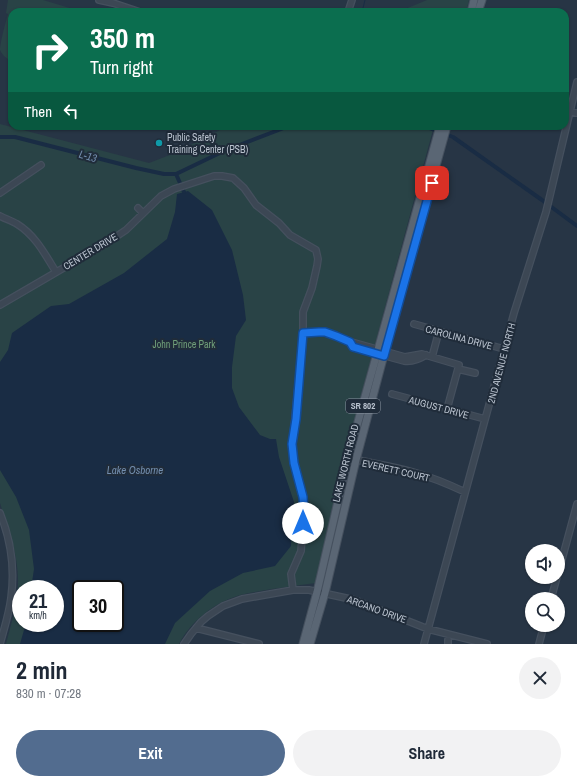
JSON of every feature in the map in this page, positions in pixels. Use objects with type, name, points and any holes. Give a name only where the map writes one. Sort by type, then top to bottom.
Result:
[{"type":"main road","name":"LAKE WORTH ROAD","points":[[381,352],[427,201],[439,143],[440,130]]},
{"type":"main road","name":"LAKE WORTH ROAD","points":[[310,644],[352,459],[428,167],[445,130]]},
{"type":"main road","points":[[427,201],[426,193],[429,175],[428,167]]},
{"type":"main road","name":"LAKE WORTH ROAD","points":[[303,644],[321,592]]},
{"type":"street","points":[[99,0],[126,8]]},
{"type":"street","name":"2ND AVENUE NORTH","points":[[569,105],[577,82]]},
{"type":"street","name":"2ND AVENUE NORTH","points":[[424,644],[514,313],[546,212],[563,130]]},
{"type":"street","points":[[0,193],[41,164]]},
{"type":"street","name":"CENTER DRIVE","points":[[0,305],[126,230],[161,196],[174,189],[214,176],[222,176],[233,178],[244,188],[256,205],[290,235],[316,250],[317,266],[312,288],[303,312],[303,333]]},
{"type":"street","points":[[138,208],[143,213]]},
{"type":"street","points":[[0,216],[17,224],[29,233],[39,245],[56,272]]},
{"type":"street","name":"CAROLINA DRIVE","points":[[414,324],[504,349]]},
{"type":"street","points":[[432,357],[439,331]]},
{"type":"street","points":[[293,590],[296,576],[293,571],[301,551],[304,511],[303,497],[294,463],[292,444],[296,419],[303,333],[325,332],[350,342],[353,347],[405,357],[422,354],[459,365],[447,409]]},
{"type":"street","points":[[458,369],[475,373]]},
{"type":"street","name":"AUGUST DRIVE","points":[[392,394],[485,419]]},
{"type":"street","name":"EVERETT COURT","points":[[352,459],[413,472],[465,492]]},
{"type":"street","points":[[565,548],[577,504]]},
{"type":"street","points":[[0,513],[9,542],[13,571],[11,598],[0,644]]},
{"type":"street","name":"ARCANO DRIVE","points":[[184,644],[196,628],[213,613],[232,602],[249,597],[293,590],[308,590],[355,600],[428,629],[486,644]]},
{"type":"street","points":[[196,628],[259,644]]},
{"type":"street","points":[[539,644],[542,632]]},
{"type":"green space","points":[[8,0],[43,0],[70,8],[8,8],[8,14],[6,13]]},
{"type":"green space","points":[[427,0],[469,0],[467,8],[408,8]]},
{"type":"green space","points":[[8,14],[8,59],[0,50]]},
{"type":"green space","name":"John Prince Park","points":[[0,124],[8,126],[8,130],[23,130],[149,163],[175,153],[220,130],[433,130],[344,459],[316,583],[248,593],[228,599],[211,608],[196,621],[189,628],[179,644],[6,644],[12,622],[12,632],[64,632],[64,580],[18,580],[15,553],[0,503]]},
{"type":"water","name":"Lake Osborne","points":[[188,191],[212,210],[232,250],[243,295],[246,320],[236,336],[232,367],[232,388],[239,407],[260,435],[270,439],[276,439],[279,457],[294,502],[291,546],[275,566],[243,573],[210,591],[175,623],[165,644],[20,644],[23,632],[64,632],[64,580],[32,580],[34,569],[29,530],[16,497],[0,470],[0,362],[8,350],[12,333],[51,306],[69,304],[124,273],[167,239],[175,212],[177,194]]},
{"type":"waterway","points":[[363,8],[365,0]]},
{"type":"waterway","name":"L-13","points":[[0,137],[15,137],[136,168],[164,174],[176,174],[224,151],[279,130]]},
{"type":"waterway","points":[[435,130],[453,137],[577,226]]},
{"type":"waterway","points":[[176,174],[184,192]]},
{"type":"place","name":"Public Safety Training Center (PSB)","points":[[159,143]]},
{"type":"route","points":[[303,523],[303,497],[294,463],[292,444],[296,419],[303,333],[325,332],[350,342],[353,347],[384,356],[432,183]]}]
